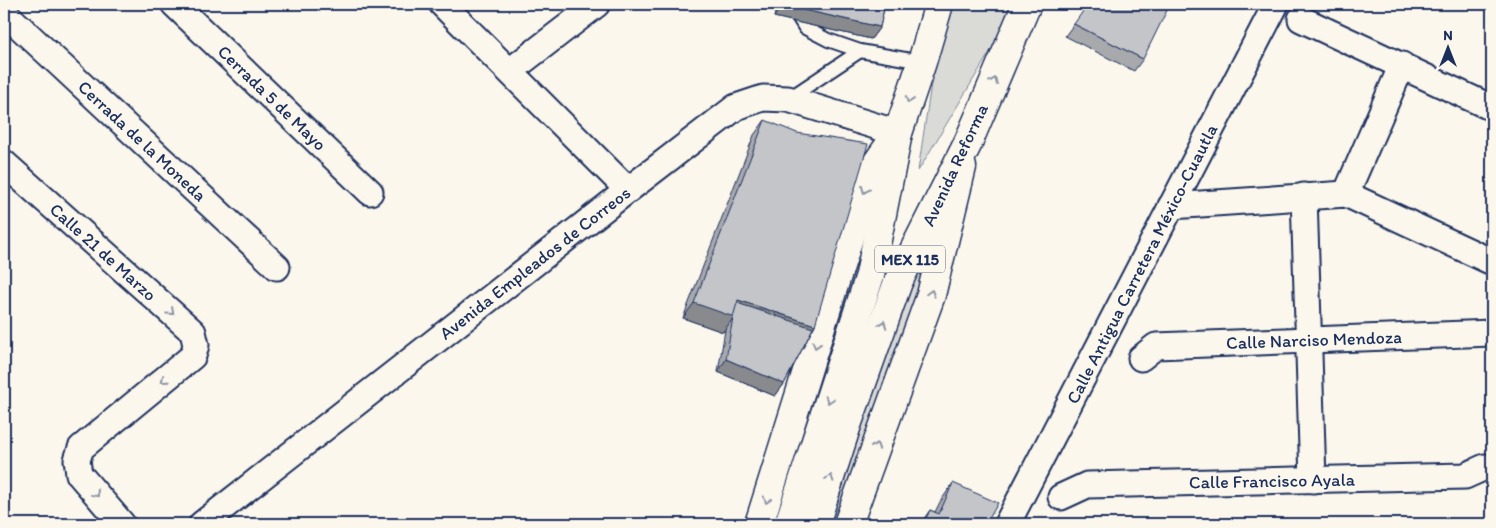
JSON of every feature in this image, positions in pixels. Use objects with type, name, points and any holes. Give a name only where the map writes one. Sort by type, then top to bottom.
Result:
[{"type":"main road","name":"MEX 115","points":[[789,524],[870,274],[898,133],[939,4]]},
{"type":"main road","name":"Avenida Reforma","points":[[815,524],[844,434],[898,282],[967,145],[1027,4]]},
{"type":"main road","points":[[759,524],[862,196],[877,163],[898,133]]},
{"type":"main road","points":[[848,524],[931,294],[967,145]]},
{"type":"street","name":"Cerrada 5 de Mayo","points":[[174,4],[370,192]]},
{"type":"street","points":[[442,4],[628,190]]},
{"type":"street","points":[[510,71],[597,4]]},
{"type":"street","name":"Calle Antigua Carretera México-Cuautla","points":[[1007,524],[1276,4]]},
{"type":"street","name":"Cerrada de la Moneda","points":[[10,12],[277,267]]},
{"type":"street","points":[[1301,19],[1492,108]]},
{"type":"street","points":[[1346,194],[1402,65]]},
{"type":"street","name":"Avenida Empleados de Correos","points":[[202,524],[628,190],[736,108],[763,98],[788,99],[898,133]]},
{"type":"street","name":"Calle 21 de Marzo","points":[[4,163],[193,332],[196,345],[193,356],[81,448],[77,460],[79,474],[122,524]]},
{"type":"street","points":[[1172,206],[1346,194],[1492,262]]},
{"type":"street","points":[[1304,196],[1312,480]]},
{"type":"street","name":"Calle Narciso Mendoza","points":[[1141,358],[1156,346],[1492,333]]},
{"type":"street","name":"Calle Francisco Ayala","points":[[1061,497],[1087,485],[1465,476],[1485,467]]},
{"type":"street","points":[[226,524],[234,500]]},
{"type":"lane","points":[[798,4],[797,15],[805,28],[828,40],[860,51],[922,62]]},
{"type":"lane","points":[[788,99],[860,51]]},
{"type":"shaded area","points":[[943,4],[1019,4],[918,171]]},
{"type":"shaded area","points":[[967,145],[848,524],[815,524]]},
{"type":"building","points":[[782,4],[885,4],[880,27]]},
{"type":"building","points":[[1088,4],[1170,4],[1143,59],[1074,24]]},
{"type":"building","points":[[765,120],[797,133],[868,144],[815,325],[738,300],[734,317],[694,303]]},
{"type":"building","points":[[737,303],[813,328],[784,384],[726,359]]},
{"type":"building","points":[[953,483],[998,503],[986,524],[924,523],[930,510],[939,514]]}]
